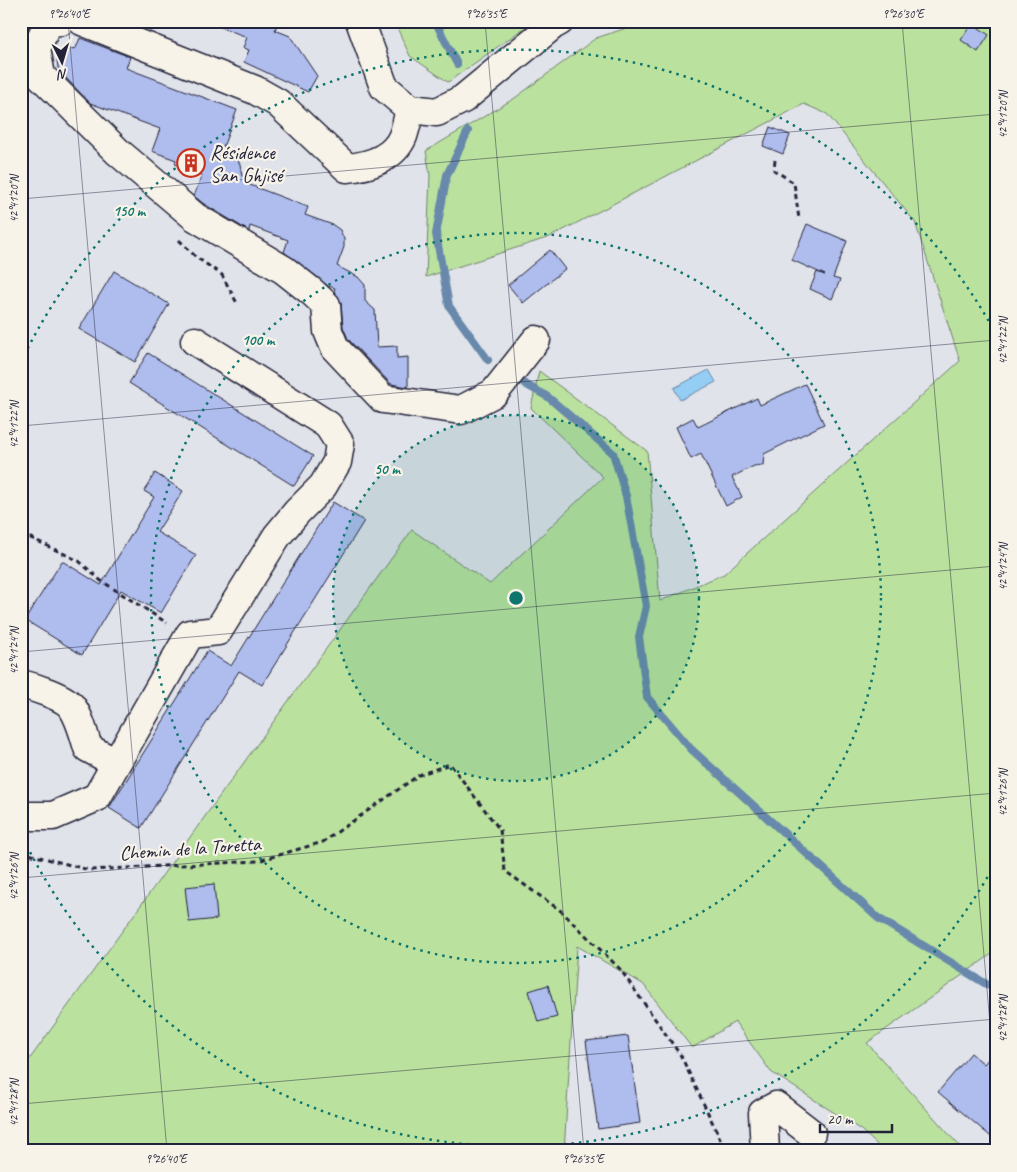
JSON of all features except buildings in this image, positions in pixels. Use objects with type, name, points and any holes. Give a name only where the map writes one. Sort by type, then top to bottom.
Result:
[{"type":"street","points":[[61,21],[49,22],[36,48],[31,82],[118,152],[194,217],[284,270],[312,292],[326,306],[328,331],[335,348],[382,399],[461,410],[494,392],[536,340]]},
{"type":"street","points":[[82,21],[255,90],[278,103],[347,168],[378,162],[396,146],[402,137],[410,109]]},
{"type":"street","points":[[360,21],[384,87],[410,109],[437,112],[463,99],[560,21]]},
{"type":"street","points":[[21,816],[53,816],[97,797],[190,634],[218,631],[277,536],[297,512],[323,486],[337,462],[340,444],[328,424],[195,341]]},
{"type":"street","points":[[21,684],[61,699],[71,705],[76,713],[88,748],[116,763]]},
{"type":"street","points":[[765,1151],[763,1113],[776,1106],[811,1133]]},
{"type":"path","points":[[774,160],[774,170],[794,183],[800,219]]},
{"type":"path","points":[[185,245],[196,256],[222,275],[238,306]]},
{"type":"path","points":[[21,541],[31,538],[79,561],[100,580],[161,620],[190,634]]},
{"type":"path","name":"Chemin de la Toretta","points":[[21,852],[89,870],[258,861],[323,842],[419,775],[450,764],[500,830],[505,871],[561,911],[620,969],[682,1056],[726,1151]]},
{"type":"green space","points":[[394,21],[534,21],[448,82],[410,56]]},
{"type":"green space","points":[[648,21],[996,21],[996,951],[867,1043],[964,1151],[884,1151],[861,1130],[771,1072],[735,1022],[692,1048],[643,984],[577,946],[564,1151],[21,1151],[21,1071],[412,530],[490,584],[603,477],[531,408],[539,371],[647,451],[660,601],[724,574],[960,361],[915,222],[827,114],[804,104],[550,237],[426,277],[430,175],[426,151],[515,98],[596,38]]},
{"type":"water","points":[[709,370],[716,382],[680,400],[674,388]]},
{"type":"waterway","points":[[435,21],[457,64]]},
{"type":"waterway","points":[[468,131],[447,175],[436,234],[449,306],[488,360]]},
{"type":"waterway","points":[[525,384],[548,397],[613,453],[626,496],[646,606],[639,637],[647,697],[691,749],[878,918],[996,990]]},
{"type":"place","name":"Résidence San Ghjisé","points":[[191,163]]}]
